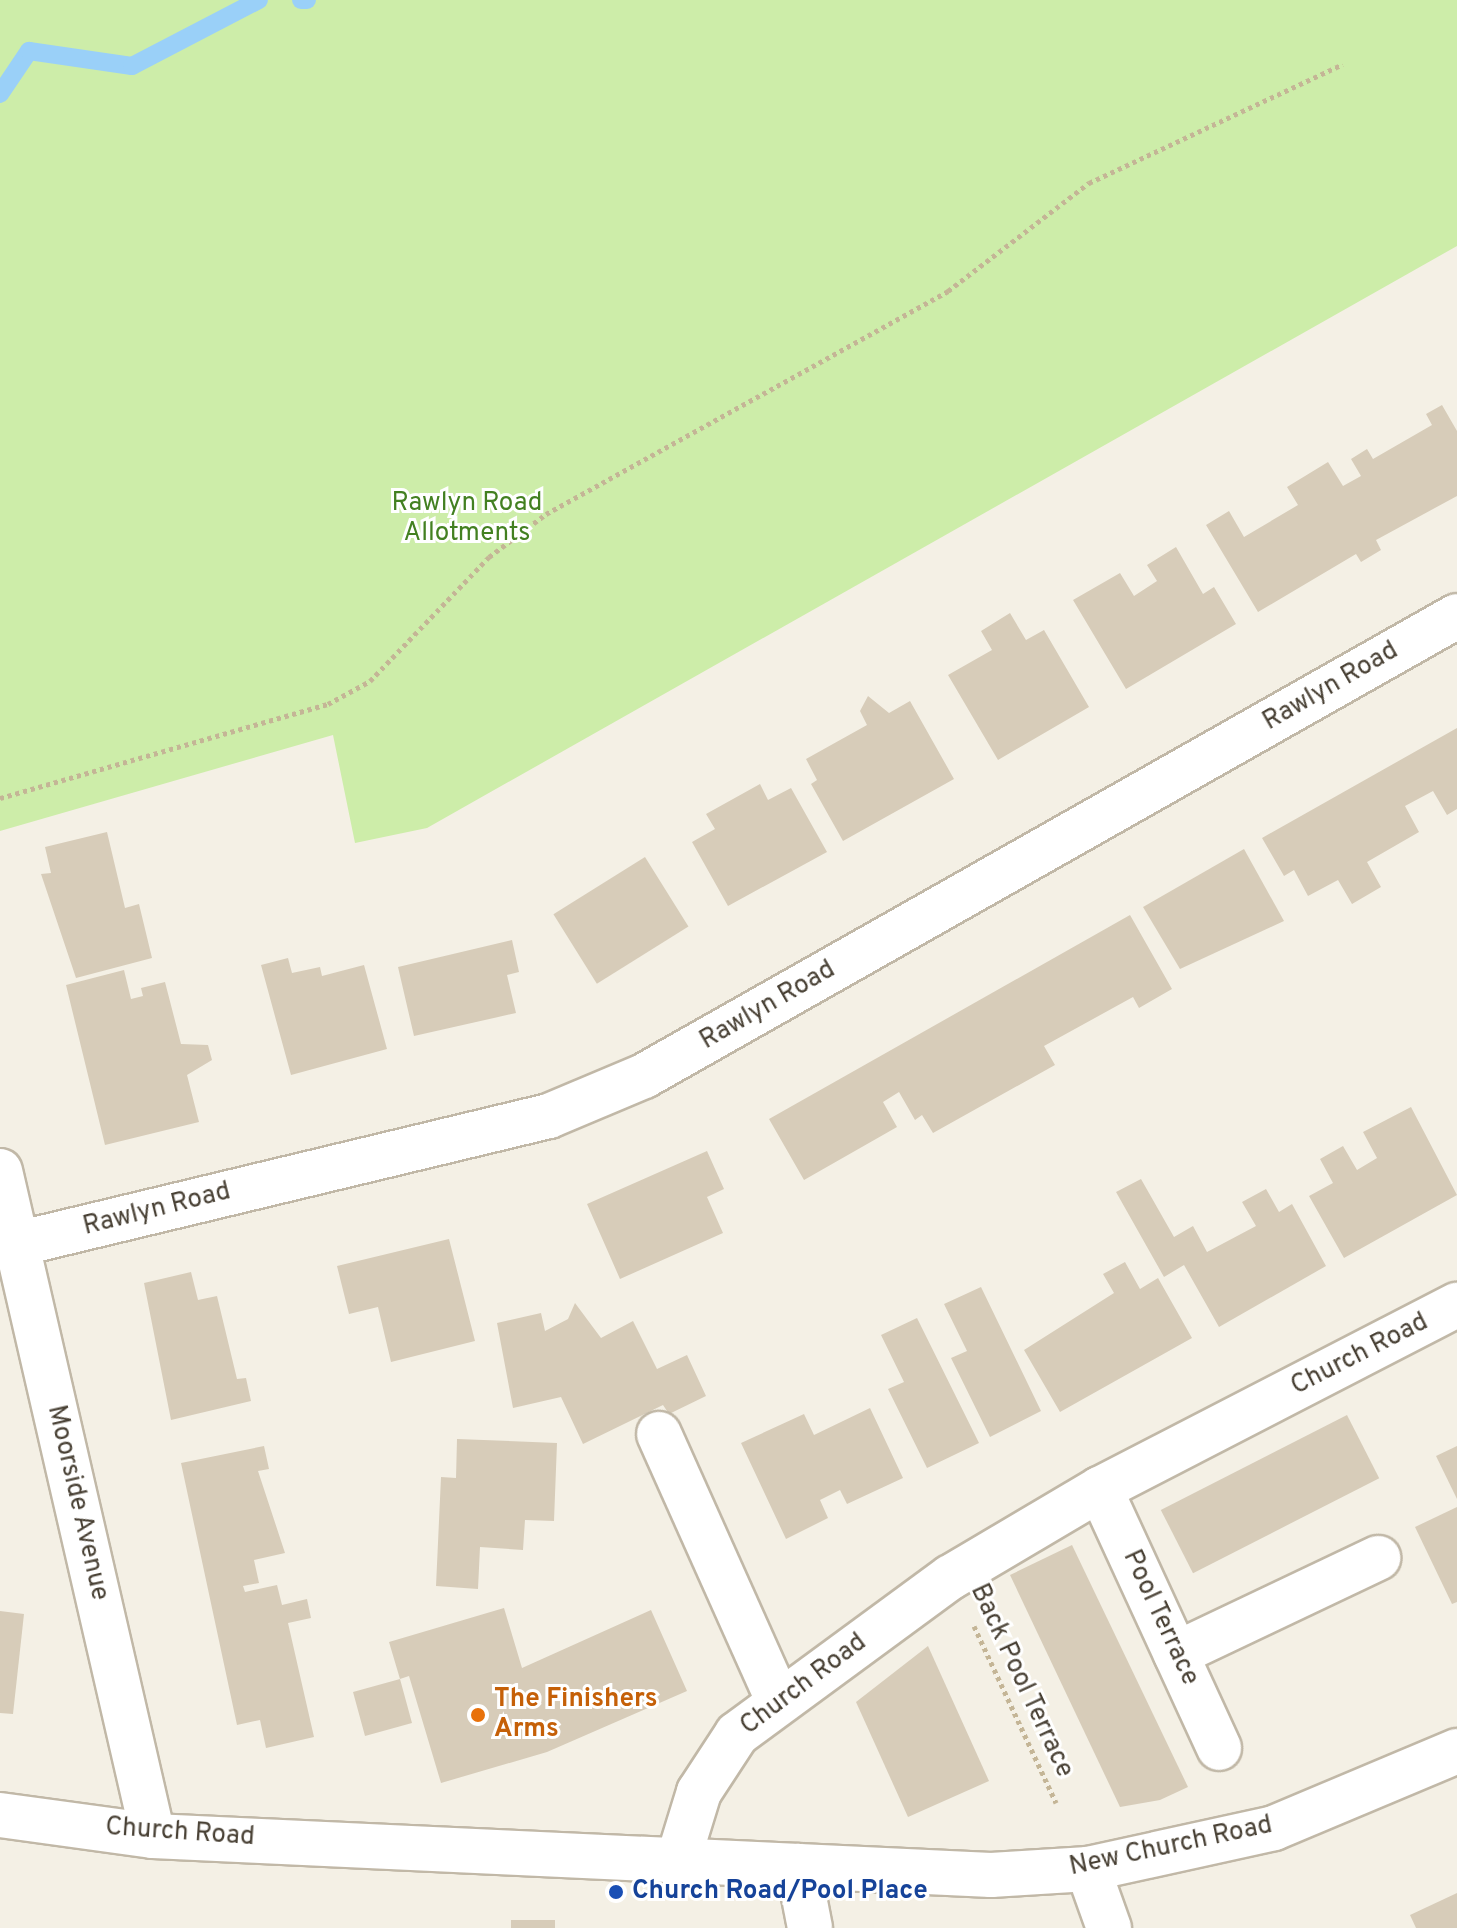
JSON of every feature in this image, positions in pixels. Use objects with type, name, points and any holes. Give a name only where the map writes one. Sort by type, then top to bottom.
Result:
[{"type":"street","name":"Rawlyn Road","points":[[17,1244],[549,1116],[644,1076],[1457,616]]},
{"type":"street","name":"Moorside Avenue","points":[[0,1171],[153,1836]]},
{"type":"street","name":"Church Road","points":[[0,1815],[153,1836],[679,1857],[699,1792],[737,1734],[778,1700],[951,1577],[1100,1489],[1457,1305]]},
{"type":"street","points":[[659,1434],[778,1700]]},
{"type":"street","name":"Pool Terrace","points":[[1100,1489],[1219,1748]]},
{"type":"street","points":[[1176,1654],[1378,1558]]},
{"type":"street","name":"New Church Road","points":[[679,1857],[991,1875],[1088,1869],[1274,1828],[1457,1751]]},
{"type":"street","points":[[798,1866],[810,1928]]},
{"type":"street","points":[[1088,1869],[1109,1928]]},
{"type":"path","points":[[0,798],[328,704],[370,681],[489,557],[546,514],[948,291],[1089,183],[1343,64]]},
{"type":"path","name":"Back Pool Terrace","points":[[951,1577],[1056,1803]]},
{"type":"green space","name":"Rawlyn Road Allotments","points":[[0,0],[1457,0],[1457,246],[427,828],[355,843],[333,735],[0,831]]},
{"type":"building","points":[[1442,405],[1457,431],[1457,496],[1376,540],[1381,550],[1361,562],[1356,554],[1258,612],[1206,525],[1229,511],[1244,537],[1298,505],[1287,487],[1328,462],[1343,486],[1361,476],[1351,459],[1367,449],[1373,459],[1432,425],[1426,414]]},
{"type":"building","points":[[1176,547],[1203,594],[1214,587],[1236,624],[1126,689],[1073,600],[1120,573],[1134,596],[1157,581],[1147,565]]},
{"type":"building","points":[[1010,613],[1026,640],[1044,630],[1089,707],[998,760],[948,675],[992,650],[981,631]]},
{"type":"building","points":[[868,696],[889,713],[910,701],[954,779],[843,841],[811,784],[817,780],[806,759],[867,725],[860,711]]},
{"type":"building","points":[[1457,728],[1457,809],[1447,815],[1433,791],[1405,806],[1419,832],[1367,862],[1381,887],[1352,904],[1338,880],[1308,896],[1294,870],[1284,876],[1262,838]]},
{"type":"building","points":[[760,784],[768,800],[791,788],[827,852],[728,906],[692,842],[715,829],[706,814]]},
{"type":"building","points":[[107,832],[125,908],[139,904],[152,958],[76,978],[41,874],[51,873],[45,847]]},
{"type":"building","points":[[1244,849],[1284,921],[1180,969],[1143,907]]},
{"type":"building","points":[[645,857],[688,927],[597,984],[553,914]]},
{"type":"building","points":[[1130,915],[1172,989],[1139,1008],[1133,997],[1044,1046],[1055,1065],[933,1133],[922,1115],[915,1120],[899,1092],[883,1102],[897,1127],[804,1180],[769,1119]]},
{"type":"building","points":[[512,940],[519,972],[507,975],[516,1013],[414,1036],[398,967]]},
{"type":"building","points":[[288,958],[292,973],[320,967],[322,976],[364,965],[387,1049],[291,1075],[261,965]]},
{"type":"building","points":[[124,970],[131,999],[143,996],[141,988],[165,982],[181,1044],[208,1045],[212,1060],[187,1075],[199,1122],[105,1145],[66,985]]},
{"type":"building","points":[[1411,1107],[1457,1195],[1344,1258],[1309,1196],[1333,1183],[1320,1159],[1343,1146],[1357,1170],[1377,1158],[1363,1132]]},
{"type":"building","points":[[707,1151],[724,1189],[707,1197],[723,1233],[620,1279],[587,1204]]},
{"type":"building","points":[[1141,1179],[1174,1237],[1193,1226],[1207,1252],[1256,1226],[1242,1202],[1266,1189],[1279,1212],[1292,1204],[1326,1266],[1219,1327],[1184,1265],[1164,1277],[1116,1192]]},
{"type":"building","points":[[449,1239],[475,1341],[391,1362],[378,1307],[349,1314],[337,1266]]},
{"type":"building","points":[[1125,1262],[1140,1289],[1158,1278],[1192,1338],[1060,1412],[1024,1350],[1114,1293],[1103,1274]]},
{"type":"building","points":[[191,1272],[198,1300],[217,1296],[237,1379],[246,1378],[251,1401],[171,1420],[144,1283]]},
{"type":"building","points":[[981,1287],[1041,1411],[990,1437],[951,1358],[967,1351],[944,1304]]},
{"type":"building","points":[[575,1303],[601,1338],[633,1321],[657,1369],[687,1355],[706,1396],[669,1414],[663,1405],[583,1444],[561,1397],[513,1408],[497,1323],[541,1313],[545,1331],[568,1319]]},
{"type":"building","points":[[917,1318],[979,1443],[927,1468],[888,1389],[904,1382],[881,1335]]},
{"type":"building","points":[[870,1408],[903,1478],[847,1504],[840,1490],[820,1500],[828,1518],[786,1539],[741,1443],[804,1414],[814,1435]]},
{"type":"building","points":[[1347,1415],[1379,1478],[1193,1573],[1161,1510]]},
{"type":"building","points":[[457,1439],[557,1443],[554,1521],[525,1520],[523,1550],[480,1547],[478,1589],[436,1586],[441,1477],[456,1478]]},
{"type":"building","points":[[264,1446],[269,1469],[258,1471],[285,1553],[254,1560],[259,1583],[243,1586],[245,1592],[277,1585],[282,1605],[307,1599],[311,1618],[288,1623],[314,1737],[266,1748],[260,1720],[237,1725],[181,1463]]},
{"type":"building","points":[[1457,1446],[1457,1499],[1436,1456]]},
{"type":"building","points":[[1457,1507],[1457,1602],[1452,1604],[1415,1527]]},
{"type":"building","points":[[1072,1545],[1188,1787],[1160,1800],[1120,1807],[1010,1575]]},
{"type":"building","points":[[504,1608],[522,1668],[651,1610],[687,1691],[547,1752],[441,1783],[409,1676],[400,1679],[389,1642]]},
{"type":"building","points":[[0,1611],[24,1614],[13,1714],[0,1713]]},
{"type":"building","points":[[928,1646],[989,1781],[908,1817],[856,1702]]},
{"type":"building","points":[[400,1679],[412,1723],[365,1736],[353,1692]]},
{"type":"building","points":[[1457,1893],[1457,1928],[1416,1928],[1410,1915]]},
{"type":"building","points":[[511,1920],[555,1920],[555,1928],[511,1928]]},
{"type":"waterway","points":[[0,94],[29,51],[132,66],[259,0]]},
{"type":"waterway","points":[[301,0],[307,0]]},
{"type":"place","name":"The Finishers Arms","points":[[478,1715]]},
{"type":"place","name":"Church Road/Pool Place","points":[[616,1892]]}]
